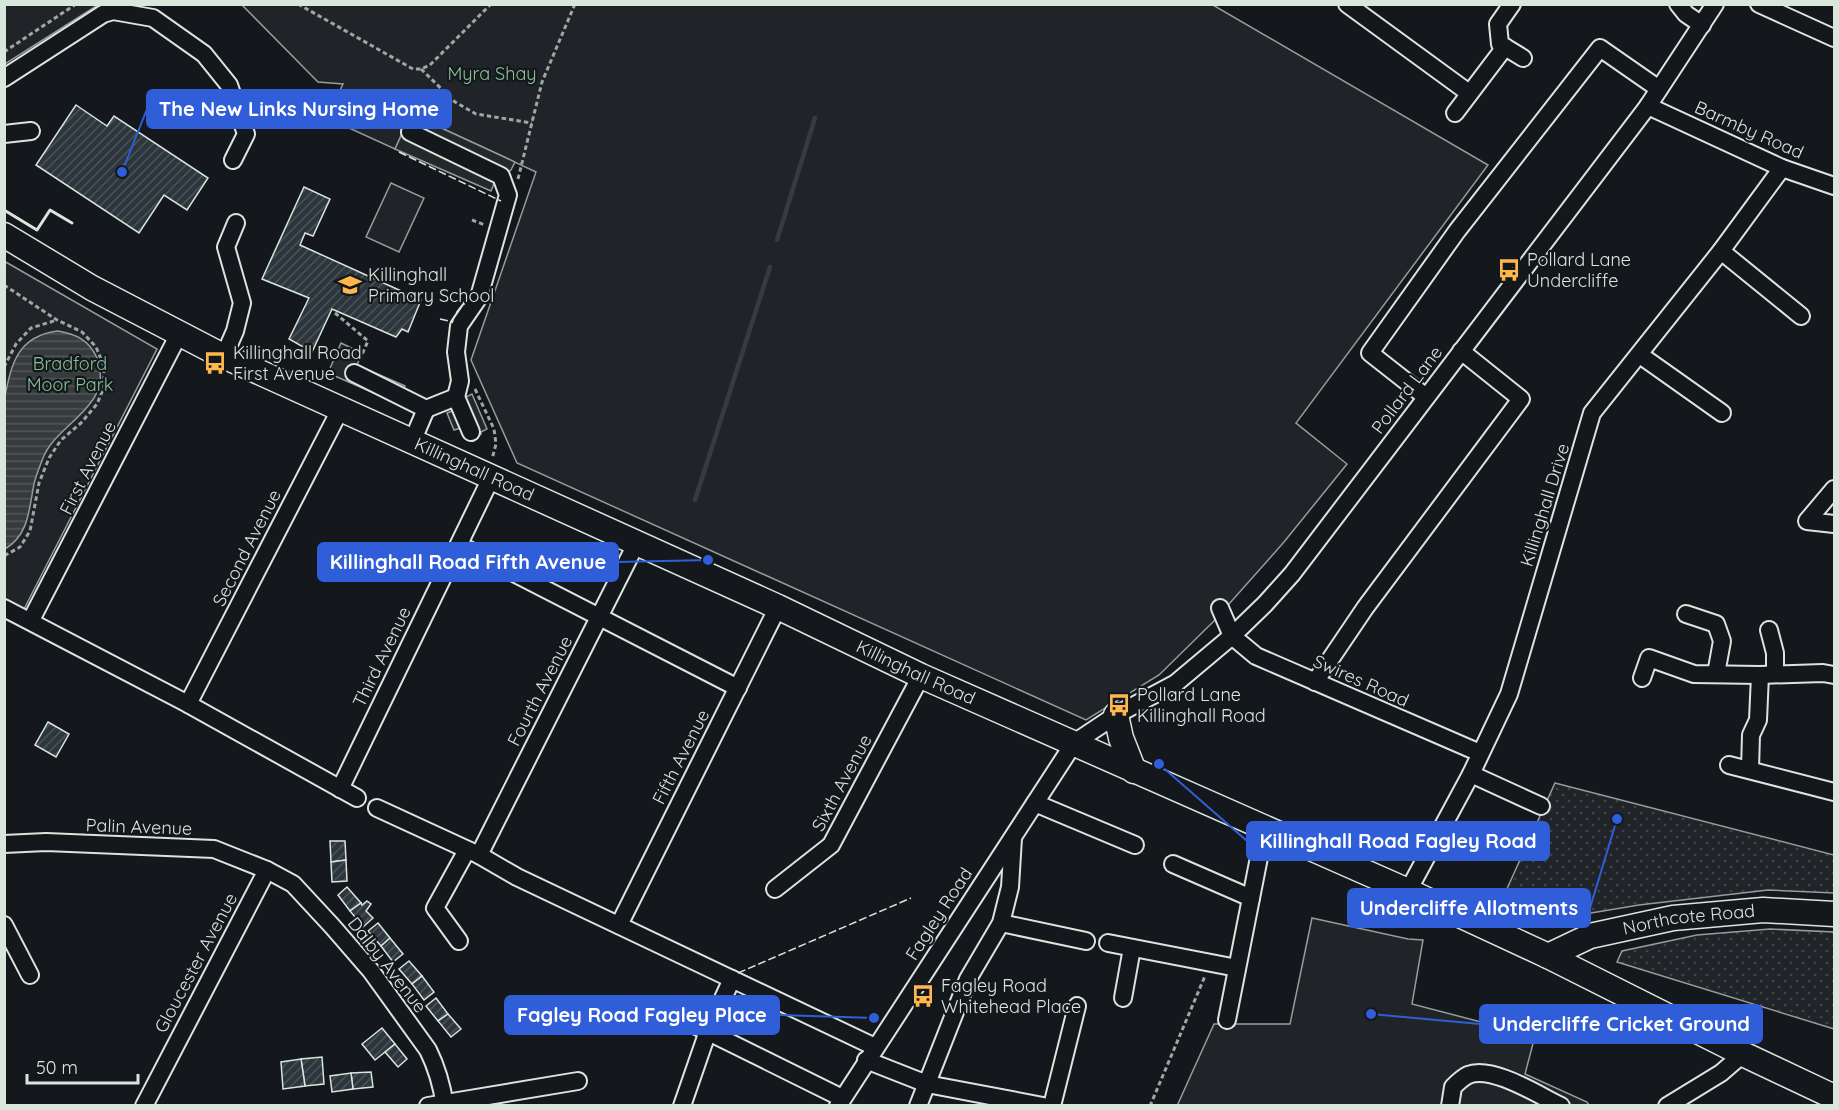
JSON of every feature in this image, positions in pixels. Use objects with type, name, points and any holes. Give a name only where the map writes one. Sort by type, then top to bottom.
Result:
[{"type":"highway","name":"Killinghall Road","points":[[4,235],[92,288],[224,356],[778,607],[921,676],[1408,891],[1548,956],[1834,1097]]},
{"type":"highway","points":[[1116,716],[1121,738],[1134,771]]},
{"type":"highway","name":"Northcote Road","points":[[1548,956],[1590,936],[1673,918],[1763,910],[1834,914]]},
{"type":"street","points":[[1347,4],[1469,93]]},
{"type":"street","points":[[1512,4],[1498,24],[1500,44],[1523,58]]},
{"type":"street","points":[[1678,4],[1686,14],[1702,25]]},
{"type":"street","name":"Pollard Lane","points":[[1074,743],[1116,716],[1176,683],[1232,636],[1292,574],[1648,106],[1715,4]]},
{"type":"street","points":[[1759,4],[1834,38]]},
{"type":"street","points":[[4,78],[103,15],[113,11],[153,18],[204,54],[229,85],[246,134],[232,160]]},
{"type":"street","points":[[1455,113],[1505,47]]},
{"type":"street","points":[[1426,397],[1370,354],[1457,231],[1600,48],[1659,89]]},
{"type":"street","name":"Barmby Road","points":[[1648,106],[1782,168],[1834,186]]},
{"type":"street","points":[[4,134],[32,132]]},
{"type":"street","points":[[410,132],[501,176],[508,195],[479,297],[459,326],[456,352],[460,381],[456,397],[471,432]]},
{"type":"street","name":"Killinghall Drive","points":[[1408,891],[1471,774],[1509,694],[1592,413],[1721,251],[1782,168]]},
{"type":"street","points":[[224,356],[235,331],[242,303],[226,247],[236,223]]},
{"type":"street","points":[[1721,251],[1801,316]]},
{"type":"street","name":"First Avenue","points":[[31,620],[179,334]]},
{"type":"street","points":[[1315,682],[1365,608],[1521,399],[1461,351]]},
{"type":"street","points":[[1640,354],[1722,412]]},
{"type":"street","points":[[354,373],[426,409]]},
{"type":"street","points":[[412,442],[426,409],[456,397]]},
{"type":"street","name":"Second Avenue","points":[[188,704],[340,410]]},
{"type":"street","name":"Third Avenue","points":[[340,789],[459,545],[489,477]]},
{"type":"street","points":[[1834,489],[1808,521],[1834,524]]},
{"type":"street","name":"Fourth Avenue","points":[[459,941],[435,908],[473,853],[636,544]]},
{"type":"street","points":[[459,545],[738,688]]},
{"type":"street","name":"Fifth Avenue","points":[[619,925],[778,607]]},
{"type":"street","points":[[4,608],[31,620],[41,628],[188,704],[357,798]]},
{"type":"street","points":[[1220,608],[1232,636]]},
{"type":"street","points":[[1686,614],[1716,624],[1722,641],[1716,674]]},
{"type":"street","points":[[1750,770],[1751,735],[1758,720],[1767,674],[1775,653],[1768,630]]},
{"type":"street","name":"Swires Road","points":[[1232,636],[1256,656],[1480,753]]},
{"type":"street","points":[[1642,678],[1649,658],[1694,674],[1823,673],[1834,675]]},
{"type":"street","name":"Sixth Avenue","points":[[775,889],[831,845],[921,676]]},
{"type":"street","name":"Fagley Road","points":[[840,1102],[1074,743]]},
{"type":"street","points":[[1730,765],[1834,792]]},
{"type":"street","points":[[1471,774],[1541,806]]},
{"type":"street","points":[[1035,802],[1135,845]]},
{"type":"street","points":[[377,808],[732,979],[927,1084],[1043,1106]]},
{"type":"street","points":[[1227,1020],[1264,827]]},
{"type":"street","points":[[918,1106],[968,979],[1001,923],[1010,887],[1013,836]]},
{"type":"street","name":"Palin Avenue","points":[[4,844],[46,842],[214,849],[267,870]]},
{"type":"street","points":[[1173,864],[1251,898]]},
{"type":"street","name":"Dalby Avenue","points":[[267,870],[293,884],[371,971],[428,1050],[442,1084],[439,1105]]},
{"type":"street","name":"Gloucester Avenue","points":[[144,1106],[267,870]]},
{"type":"street","points":[[1001,923],[1086,941]]},
{"type":"street","points":[[4,925],[30,975]]},
{"type":"street","points":[[1108,943],[1237,968]]},
{"type":"street","points":[[1123,998],[1132,948]]},
{"type":"street","points":[[682,1106],[708,1031],[732,979]]},
{"type":"street","points":[[1052,1106],[1077,1006]]},
{"type":"street","points":[[668,1012],[840,1102]]},
{"type":"street","points":[[1667,1106],[1721,1073],[1743,1054]]},
{"type":"street","points":[[1450,1106],[1453,1087],[1466,1076],[1480,1072],[1504,1079],[1561,1106]]},
{"type":"street","points":[[439,1105],[578,1081]]},
{"type":"path","points":[[4,52],[76,4]]},
{"type":"path","points":[[298,4],[413,69],[421,69],[430,65],[491,4]]},
{"type":"path","points":[[516,188],[542,82],[575,4]]},
{"type":"path","points":[[421,69],[455,102],[476,114],[532,123]]},
{"type":"path","points":[[472,220],[499,231]]},
{"type":"path","points":[[4,285],[57,320],[82,332],[96,347],[104,366],[104,387],[97,404],[61,441],[49,458],[39,483],[30,531],[20,547],[4,556]]},
{"type":"path","points":[[4,367],[16,344],[30,328],[57,320]]},
{"type":"path","points":[[474,388],[494,429],[496,444],[489,477]]},
{"type":"path","points":[[1150,1106],[1210,963]]},
{"type":"green space","points":[[5,4],[98,5],[5,64]]},
{"type":"green space","name":"Myra Shay","points":[[242,5],[1213,5],[1488,165],[1296,423],[1347,464],[1284,542],[1213,622],[1159,675],[1086,720],[517,463],[471,360],[536,172],[411,114],[395,149],[327,118],[343,84],[318,82]]},
{"type":"green space","points":[[391,183],[424,198],[399,252],[366,237]]},
{"type":"green space","name":"Bradford Moor Park","points":[[4,261],[157,349],[22,613],[5,603]]},
{"type":"green space","points":[[1555,783],[1834,855],[1834,893],[1768,890],[1639,905],[1579,915],[1538,915],[1500,904]]},
{"type":"green space","points":[[1312,918],[1408,939],[1423,940],[1412,1004],[1535,1036],[1525,1074],[1587,1102],[1589,1105],[1177,1106],[1214,1024],[1290,1024]]},
{"type":"green space","points":[[1770,929],[1834,932],[1834,1029],[1617,962],[1622,951],[1697,935]]},
{"type":"shaded area","points":[[411,114],[515,162],[511,170],[495,181],[491,191],[395,149]]},
{"type":"shaded area","points":[[58,331],[81,339],[94,352],[100,375],[98,389],[92,402],[50,445],[36,477],[27,521],[19,536],[5,549],[4,401],[9,376],[24,346],[44,334]]},
{"type":"shaded area","points":[[341,343],[362,353],[357,365],[405,386],[397,403],[328,373]]},
{"type":"shaded area","points":[[472,394],[487,429],[470,439],[464,427],[454,430],[447,413],[455,410],[466,397]]},
{"type":"building","points":[[76,105],[107,126],[114,116],[208,178],[187,210],[164,195],[139,233],[36,165]]},
{"type":"building","points":[[304,187],[330,199],[313,236],[305,233],[300,245],[421,300],[408,332],[402,329],[396,337],[332,309],[312,352],[289,339],[309,298],[262,279]]},
{"type":"building","points":[[48,722],[69,734],[56,757],[35,745]]},
{"type":"building","points":[[330,841],[345,841],[346,860],[331,862]]},
{"type":"building","points":[[346,860],[347,881],[332,882],[331,862]]},
{"type":"building","points":[[347,887],[361,903],[350,911],[338,895]]},
{"type":"building","points":[[367,901],[371,904],[366,911],[373,918],[363,927],[350,911]]},
{"type":"building","points":[[378,923],[390,938],[381,946],[368,931]]},
{"type":"building","points":[[390,938],[403,954],[393,962],[381,946]]},
{"type":"building","points":[[409,961],[422,976],[412,984],[399,969]]},
{"type":"building","points":[[422,976],[434,992],[424,1000],[412,984]]},
{"type":"building","points":[[436,998],[448,1014],[438,1021],[426,1006]]},
{"type":"building","points":[[448,1014],[461,1029],[451,1037],[438,1021]]},
{"type":"building","points":[[382,1028],[395,1044],[375,1060],[362,1044]]},
{"type":"building","points":[[395,1044],[407,1059],[398,1067],[385,1052]]},
{"type":"building","points":[[322,1057],[324,1084],[305,1086],[301,1059]]},
{"type":"building","points":[[301,1059],[305,1086],[283,1089],[281,1062]]},
{"type":"building","points":[[371,1072],[373,1087],[353,1089],[351,1073]]},
{"type":"building","points":[[351,1073],[353,1089],[332,1092],[330,1076]]},
{"type":"waterway","points":[[777,240],[815,118]]},
{"type":"waterway","points":[[695,500],[770,267]]},
{"type":"fence","points":[[399,152],[501,201]]},
{"type":"fence","points":[[452,323],[458,310],[469,300]]},
{"type":"fence","points":[[440,319],[453,322]]},
{"type":"fence","points":[[738,973],[911,898]]},
{"type":"wall","points":[[4,210],[37,230],[50,210],[72,223]]},
{"type":"place","name":"The New Links Nursing Home","points":[[122,172]]},
{"type":"place","name":"Pollard Lane Undercliffe","points":[[1509,270]]},
{"type":"place","name":"Killinghall Primary School","points":[[350,285]]},
{"type":"place","name":"Killinghall Road First Avenue","points":[[215,363]]},
{"type":"place","name":"Killinghall Road Fifth Avenue","points":[[708,560]]},
{"type":"place","name":"Pollard Lane Killinghall Road","points":[[1119,705]]},
{"type":"place","name":"Killinghall Road Fagley Road","points":[[1159,764]]},
{"type":"place","name":"Undercliffe Allotments","points":[[1617,819]]},
{"type":"place","name":"Fagley Road Whitehead Place","points":[[923,996]]},
{"type":"place","name":"Undercliffe Cricket Ground","points":[[1371,1014]]},
{"type":"place","name":"Fagley Road Fagley Place","points":[[874,1018]]}]
